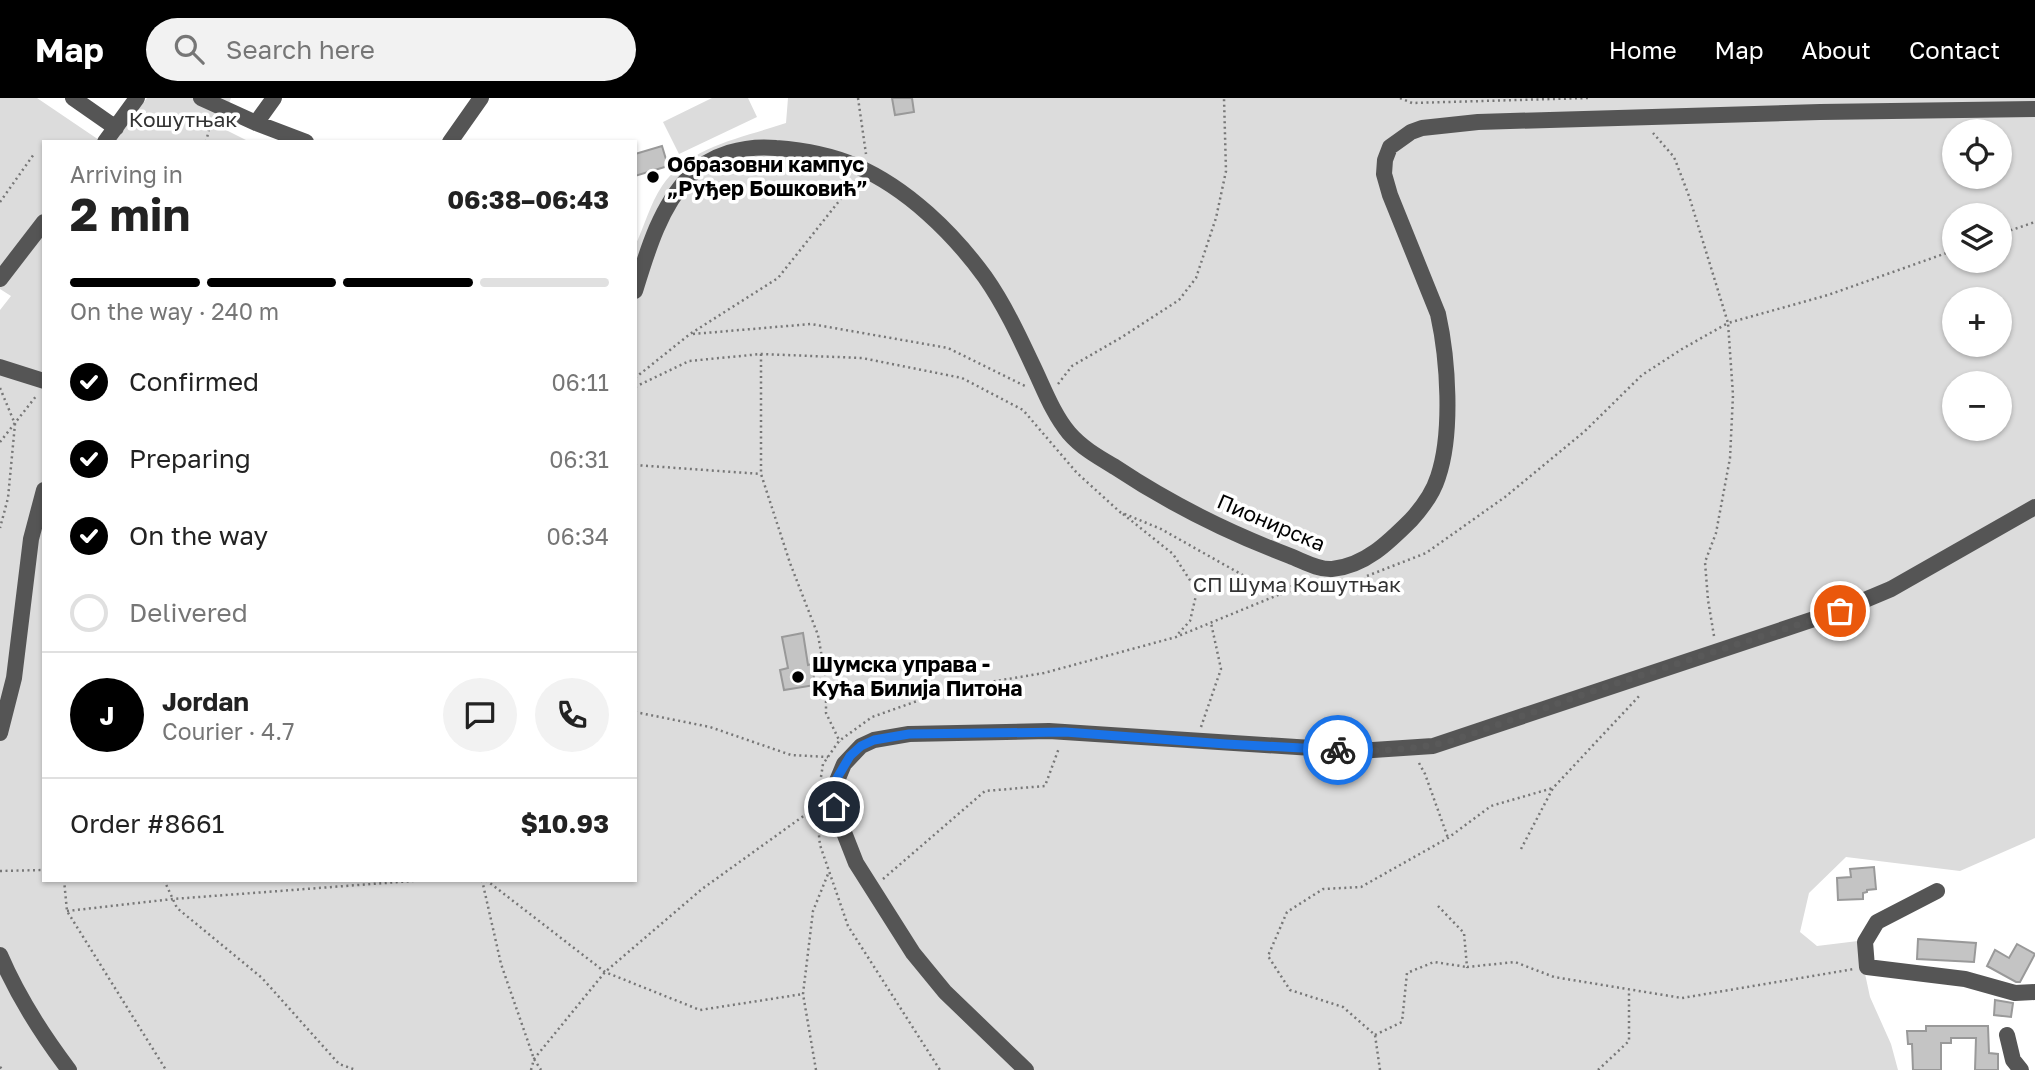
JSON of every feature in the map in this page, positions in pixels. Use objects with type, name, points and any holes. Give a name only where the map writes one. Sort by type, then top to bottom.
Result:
[{"type":"street","points":[[73,98],[116,128]]},
{"type":"street","points":[[107,140],[137,98]]},
{"type":"street","points":[[201,98],[301,140]]},
{"type":"street","points":[[256,123],[274,98]]},
{"type":"street","points":[[451,140],[481,98]]},
{"type":"street","name":"Пионирска","points":[[637,284],[645,258],[673,196],[690,176],[706,163],[727,153],[768,147],[821,154],[864,169],[920,207],[985,277],[1025,347],[1048,398],[1067,430],[1082,446],[1152,491],[1259,543],[1322,568],[1331,569],[1360,561],[1389,542],[1427,499],[1438,480],[1442,464],[1447,391],[1438,314],[1384,174],[1390,147],[1410,132],[1445,125],[1638,117],[2035,109]]},
{"type":"street","points":[[0,279],[42,225]]},
{"type":"street","points":[[0,367],[42,380]]},
{"type":"street","points":[[0,733],[14,678],[31,539],[42,498]]},
{"type":"street","points":[[1026,1070],[945,992],[913,953],[856,863],[839,822],[833,797],[837,778],[844,764],[861,746],[874,740],[909,734],[1065,732],[1358,751],[1433,746],[1840,611],[1891,589],[2035,507]]},
{"type":"street","points":[[1937,891],[1877,922],[1865,942],[1867,967],[1965,979],[2015,993],[2035,992]]},
{"type":"street","points":[[0,955],[31,1018],[69,1070]]},
{"type":"street","points":[[2007,1035],[2013,1060],[2021,1070]]},
{"type":"path","points":[[637,376],[690,334],[778,278],[864,169],[866,155],[858,98]]},
{"type":"path","points":[[690,334],[811,324],[934,345],[948,348],[1048,398],[1072,366],[1180,300],[1196,278],[1216,218],[1226,171],[1224,98]]},
{"type":"path","points":[[1400,98],[1412,103],[1588,98]]},
{"type":"path","points":[[207,140],[217,106]]},
{"type":"path","points":[[1638,117],[1674,157],[1728,324],[1733,394],[1730,457],[1716,533],[1705,562],[1715,653]]},
{"type":"path","points":[[0,202],[34,154]]},
{"type":"path","points":[[2012,230],[2035,222]]},
{"type":"path","points":[[1356,580],[1426,553],[1505,497],[1584,431],[1642,375],[1682,349],[1728,324],[1828,295],[1942,255]]},
{"type":"path","points":[[761,354],[761,474],[790,563],[818,635],[826,680],[825,713],[839,741]]},
{"type":"path","points":[[637,386],[689,361],[761,354],[862,358],[962,378],[1023,410],[1077,473],[1173,554],[1197,591],[1190,621],[1176,637]]},
{"type":"path","points":[[0,388],[15,424],[8,498],[0,528]]},
{"type":"path","points":[[0,442],[42,390]]},
{"type":"path","points":[[1055,436],[1057,449]]},
{"type":"path","points":[[637,465],[761,474]]},
{"type":"path","points":[[1120,512],[1161,529],[1278,595],[1330,585]]},
{"type":"path","points":[[819,785],[823,764],[839,741],[872,717],[954,688],[1044,673],[1176,637],[1278,595],[1322,568]]},
{"type":"path","points":[[1195,742],[1221,669],[1211,623]]},
{"type":"path","points":[[1521,849],[1553,788],[1647,687]]},
{"type":"path","points":[[637,712],[710,727],[791,755],[828,757]]},
{"type":"path","points":[[873,888],[985,791],[1045,786],[1065,732]]},
{"type":"path","points":[[1410,748],[1425,774],[1448,838]]},
{"type":"path","points":[[1380,1070],[1375,1035],[1343,1007],[1290,990],[1268,956],[1287,912],[1323,889],[1361,887],[1448,838],[1491,806],[1553,788]]},
{"type":"path","points":[[817,796],[820,845],[848,926],[940,1070]]},
{"type":"path","points":[[531,1070],[534,1059],[605,972],[702,889],[816,807]]},
{"type":"path","points":[[0,871],[42,870]]},
{"type":"path","points":[[816,1070],[803,994],[813,911],[828,874]]},
{"type":"path","points":[[64,882],[66,911],[166,1070]]},
{"type":"path","points":[[165,882],[177,908],[262,978],[339,1064],[356,1070]]},
{"type":"path","points":[[66,911],[173,899],[398,882]]},
{"type":"path","points":[[484,882],[502,964],[534,1059],[541,1070]]},
{"type":"path","points":[[487,882],[605,972],[699,1010],[803,994]]},
{"type":"path","points":[[1438,906],[1464,933],[1467,967]]},
{"type":"path","points":[[1375,1035],[1402,1022],[1407,973],[1434,962],[1467,967],[1515,962],[1554,977],[1682,998],[1867,967]]},
{"type":"path","points":[[1598,1070],[1629,1041],[1629,990]]},
{"type":"green space","name":"Кошутњак","points":[[0,98],[37,98],[99,140],[42,140],[42,882],[637,882],[637,241],[658,193],[673,172],[701,152],[786,123],[788,98],[2035,98],[2035,838],[1960,871],[1846,857],[1809,893],[1800,932],[1817,946],[1858,941],[1870,997],[1891,1044],[1898,1070],[0,1070],[0,310],[11,296],[0,289]]},
{"type":"green space","name":"Кошутњак","points":[[147,98],[231,98],[220,127],[246,140],[116,140]]},
{"type":"green space","points":[[712,98],[748,98],[757,117],[679,154],[663,122]]},
{"type":"building","points":[[892,98],[912,98],[914,112],[895,115]]},
{"type":"building","points":[[662,146],[668,166],[637,175],[637,153]]},
{"type":"building","points":[[803,633],[808,665],[812,664],[815,685],[784,690],[780,670],[788,668],[782,637]]},
{"type":"building","points":[[1874,867],[1876,889],[1863,893],[1863,899],[1838,900],[1837,878],[1851,877],[1850,869]]},
{"type":"building","points":[[1918,939],[1976,943],[1974,962],[1917,959]]},
{"type":"building","points":[[2017,944],[2035,954],[2020,982],[1987,966],[1995,950],[2009,958]]},
{"type":"building","points":[[1995,1000],[2013,1003],[2011,1017],[1994,1015]]},
{"type":"building","points":[[1926,1026],[1988,1026],[1989,1053],[1998,1054],[1998,1070],[1975,1070],[1976,1038],[1951,1038],[1951,1043],[1941,1043],[1941,1070],[1913,1070],[1912,1044],[1908,1044],[1907,1031],[1926,1031]]},
{"type":"way so far","points":[[1338,750],[1433,746],[1840,611]]},
{"type":"place","name":"Образовни кампус „Руђер Бошковић”","points":[[653,177]]},
{"type":"place","name":"Шумска управа - Кућа Билија Питона","points":[[798,677]]},
{"type":"route","points":[[834,807],[837,778],[850,756],[861,746],[890,736],[1049,731],[1338,750]]},
{"type":"park label","name":"СП Шума Кошутњак","points":[[1297,585]]}]
